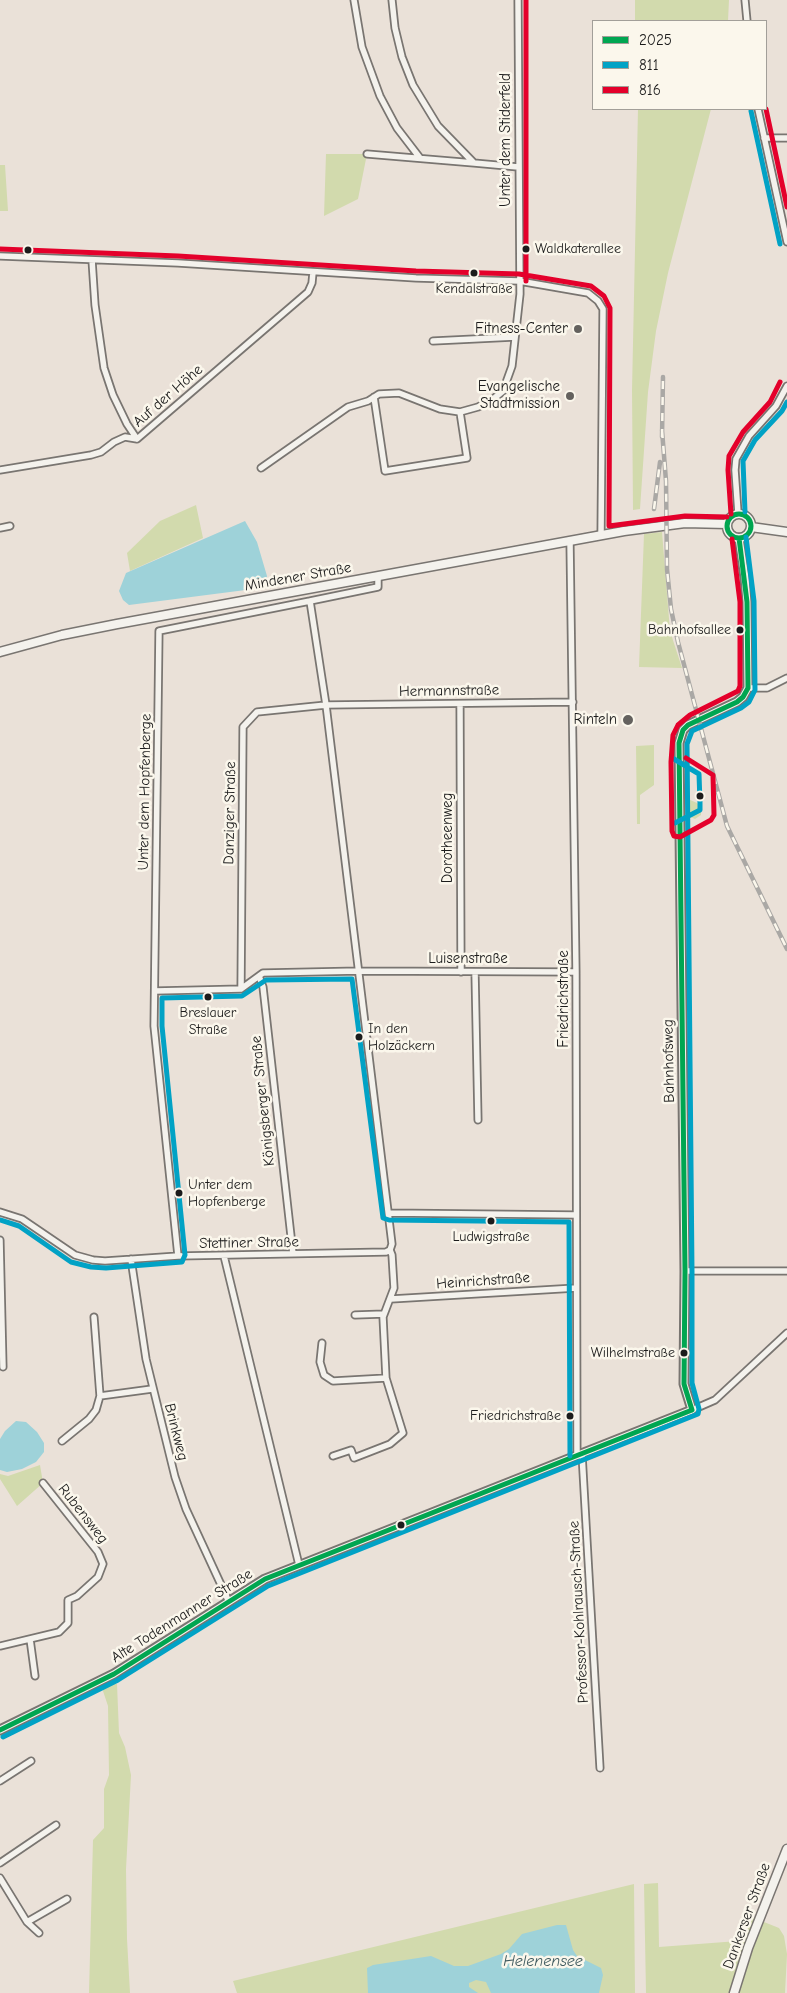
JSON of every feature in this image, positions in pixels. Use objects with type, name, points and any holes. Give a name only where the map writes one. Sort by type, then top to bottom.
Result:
[{"type":"main road","points":[[738,514],[748,517],[751,527],[746,536],[739,538],[729,532],[727,524],[730,517],[738,514]]},
{"type":"main road","name":"Mindener Straße","points":[[0,652],[117,624],[601,535],[685,523],[727,524]]},
{"type":"main road","points":[[751,527],[787,532]]},
{"type":"main road","name":"Dankerser Straße","points":[[734,1993],[748,1948],[787,1849]]},
{"type":"street","points":[[354,0],[362,47],[380,96],[397,128],[420,158]]},
{"type":"street","points":[[392,0],[395,28],[402,57],[413,85],[438,126],[474,162]]},
{"type":"street","name":"Unter dem Stiderfeld","points":[[518,0],[519,281]]},
{"type":"street","points":[[745,0],[747,20]]},
{"type":"street","points":[[758,110],[787,242]]},
{"type":"street","points":[[764,138],[787,138]]},
{"type":"street","points":[[368,154],[518,167]]},
{"type":"street","points":[[0,256],[178,263],[436,279],[519,281],[588,294],[598,301],[603,310],[601,535]]},
{"type":"street","points":[[92,260],[95,305],[104,368],[113,395],[137,439]]},
{"type":"street","name":"Auf der Höhe","points":[[0,470],[91,455],[101,452],[114,442],[125,437],[137,439],[308,292],[312,283],[313,272]]},
{"type":"street","points":[[261,468],[348,407],[368,401],[374,397],[399,393],[440,409],[460,412],[478,407],[492,400],[503,391],[512,366],[520,294],[519,281]]},
{"type":"street","points":[[433,341],[515,337]]},
{"type":"street","points":[[738,514],[736,459],[749,436],[776,406],[786,389]]},
{"type":"street","points":[[374,397],[385,472],[467,458],[460,412]]},
{"type":"street","points":[[0,528],[10,526]]},
{"type":"street","points":[[739,538],[747,602],[748,688],[767,688],[787,678]]},
{"type":"street","name":"Friedrichstraße","points":[[570,542],[576,972],[576,1288],[580,1455]]},
{"type":"street","points":[[333,1456],[351,1450],[354,1458],[390,1444],[404,1433],[386,1378],[384,1314],[394,1288],[389,1213],[326,705],[310,601],[378,587],[378,577]]},
{"type":"street","name":"Unter dem Hopfenberge","points":[[178,1256],[154,1026],[159,631],[310,601]]},
{"type":"street","name":"Bahnhofsweg","points":[[692,1410],[684,1384],[685,1271],[678,762],[680,736],[688,725],[737,702],[743,697],[748,688]]},
{"type":"street","name":"Hermannstraße","points":[[326,705],[573,702]]},
{"type":"street","name":"Dorotheenweg","points":[[460,704],[461,972]]},
{"type":"street","name":"Danziger Straße","points":[[241,989],[243,728],[257,712],[326,705]]},
{"type":"street","points":[[155,991],[241,989],[263,973],[359,971]]},
{"type":"street","name":"Luisenstraße","points":[[359,971],[576,972]]},
{"type":"street","points":[[475,972],[478,1120]]},
{"type":"street","name":"Königsberger Straße","points":[[259,976],[263,987],[293,1254]]},
{"type":"street","name":"Stettiner Straße","points":[[0,1212],[22,1219],[40,1230],[62,1248],[75,1255],[105,1261],[178,1256],[386,1252],[390,1250]]},
{"type":"street","points":[[389,1213],[576,1215]]},
{"type":"street","points":[[0,1240],[3,1367]]},
{"type":"street","points":[[224,1256],[299,1564]]},
{"type":"street","name":"Brinkweg","points":[[131,1260],[141,1332],[152,1389],[175,1477],[186,1509],[229,1602]]},
{"type":"street","points":[[685,1271],[787,1271]]},
{"type":"street","name":"Heinrichstraße","points":[[391,1299],[576,1288]]},
{"type":"street","points":[[355,1315],[384,1314]]},
{"type":"street","points":[[62,1441],[89,1419],[96,1410],[100,1396],[94,1317]]},
{"type":"street","points":[[692,1410],[715,1400],[787,1333]]},
{"type":"street","points":[[322,1343],[320,1362],[324,1375],[334,1382],[386,1378]]},
{"type":"street","points":[[100,1396],[152,1389]]},
{"type":"street","name":"Alte Todenmanner Straße","points":[[0,1730],[114,1674],[265,1579],[692,1410]]},
{"type":"street","name":"Professor-Kohlrausch-Straße","points":[[580,1455],[600,1768]]},
{"type":"street","name":"Rubensweg","points":[[0,1646],[59,1632],[68,1622],[68,1600],[77,1596],[98,1577],[103,1564],[98,1552],[43,1483]]},
{"type":"street","points":[[30,1639],[35,1676]]},
{"type":"street","points":[[0,1781],[32,1761]]},
{"type":"street","points":[[0,1863],[56,1825]]},
{"type":"street","points":[[0,1878],[27,1922],[39,1933]]},
{"type":"street","points":[[27,1922],[66,1900]]},
{"type":"green space","points":[[635,0],[729,0],[728,20],[635,20]]},
{"type":"green space","points":[[638,110],[711,110],[668,273],[656,331],[648,392],[640,509],[633,510],[632,390]]},
{"type":"green space","points":[[326,154],[367,154],[358,199],[324,216]]},
{"type":"green space","points":[[0,165],[5,165],[8,211],[0,211]]},
{"type":"green space","points":[[196,505],[203,538],[130,571],[127,553],[160,521]]},
{"type":"green space","points":[[662,532],[670,631],[682,668],[639,667],[644,534]]},
{"type":"green space","points":[[654,745],[654,785],[640,795],[640,824],[637,824],[636,746]]},
{"type":"green space","points":[[688,799],[697,803],[701,808],[701,815],[695,819],[686,815],[686,801]]},
{"type":"green space","points":[[40,1465],[43,1483],[17,1506],[0,1479],[0,1474],[8,1476]]},
{"type":"green space","points":[[104,1683],[117,1684],[119,1733],[125,1747],[131,1775],[126,1869],[130,1993],[89,1993],[93,1840],[104,1828],[104,1789],[109,1775],[108,1706],[102,1688]]},
{"type":"green space","points":[[658,1883],[659,1947],[738,1941],[744,1914],[779,1928],[784,1936],[787,1954],[785,1993],[646,1993],[644,1884]]},
{"type":"green space","name":"Helenensee","points":[[634,1884],[635,1993],[237,1993],[233,1981]]},
{"type":"water","points":[[245,521],[257,542],[267,576],[261,588],[129,605],[123,600],[119,591],[126,573]]},
{"type":"water","points":[[16,1421],[26,1422],[37,1432],[44,1443],[44,1452],[36,1462],[22,1469],[7,1472],[0,1470],[0,1439],[5,1431]]},
{"type":"water","name":"Helenensee","points":[[557,1925],[566,1925],[573,1950],[577,1956],[601,1968],[603,1975],[599,1993],[491,1993],[486,1982],[476,1980],[469,1983],[469,1987],[478,1993],[368,1993],[367,1968],[373,1965],[431,1956],[454,1966],[468,1966],[501,1954],[509,1949],[522,1934]]},
{"type":"railway","points":[[662,437],[663,377]]},
{"type":"railway","points":[[662,430],[666,481],[667,569],[671,609],[678,642],[727,826],[787,949]]},
{"type":"railway","points":[[654,509],[660,462]]},
{"type":"transit line","name":"816","points":[[526,0],[526,281]]},
{"type":"transit line","name":"816","points":[[766,110],[787,207]]},
{"type":"transit line","name":"811","points":[[751,111],[780,244]]},
{"type":"transit line","name":"816","points":[[0,249],[178,256],[416,271],[519,274],[591,286],[604,296],[610,308],[609,526],[685,516],[727,517]]},
{"type":"transit line","name":"816","points":[[731,514],[729,456],[743,432],[770,402],[780,382]]},
{"type":"transit line","name":"811","points":[[745,512],[743,461],[755,440],[782,411],[787,402]]},
{"type":"transit line","name":"2025","points":[[739,514],[748,517],[751,526],[748,535],[739,538],[730,535],[727,526],[730,517],[739,514]]},
{"type":"transit line","name":"811","points":[[3,1737],[118,1680],[268,1586],[698,1414],[699,1409],[692,1383],[687,744],[692,731],[741,708],[749,702],[755,690],[754,601],[746,537]]},
{"type":"transit line","name":"2025","points":[[692,1410],[684,1384],[685,1271],[679,743],[683,730],[688,725],[737,702],[743,697],[748,688],[747,602],[739,538]]},
{"type":"transit line","name":"816","points":[[671,762],[673,735],[678,725],[690,715],[738,691],[740,686],[740,602],[732,539]]},
{"type":"transit line","name":"816","points":[[671,762],[672,831],[674,836],[680,837],[711,820],[714,815],[713,775],[686,758]]},
{"type":"transit line","name":"811","points":[[674,759],[699,774],[700,803],[700,810],[675,823]]},
{"type":"transit line","name":"811","points":[[0,1220],[19,1226],[71,1262],[91,1267],[106,1268],[182,1262],[185,1255],[162,1026],[162,998],[242,996],[266,980],[352,979],[383,1218],[389,1220],[569,1222],[570,1456]]},
{"type":"transit line","name":"2025","points":[[0,1730],[114,1674],[265,1579],[692,1410]]},
{"type":"place","name":"Waldkaterallee","points":[[526,249]]},
{"type":"place","name":"Kendalstraße","points":[[474,273]]},
{"type":"place","name":"Fitness-Center","points":[[578,329]]},
{"type":"place","name":"Evangelische Stadtmission","points":[[570,396]]},
{"type":"place","name":"Bahnhofsallee","points":[[740,630]]},
{"type":"place","name":"Rinteln","points":[[628,720]]},
{"type":"place","name":"Breslauer Straße","points":[[208,997]]},
{"type":"place","name":"In den Holzäckern","points":[[359,1037]]},
{"type":"place","name":"Unter dem Hopfenberge","points":[[179,1193]]},
{"type":"place","name":"Ludwigstraße","points":[[491,1221]]},
{"type":"place","name":"Wilhelmstraße","points":[[684,1353]]},
{"type":"place","name":"Friedrichstraße","points":[[570,1416]]}]
